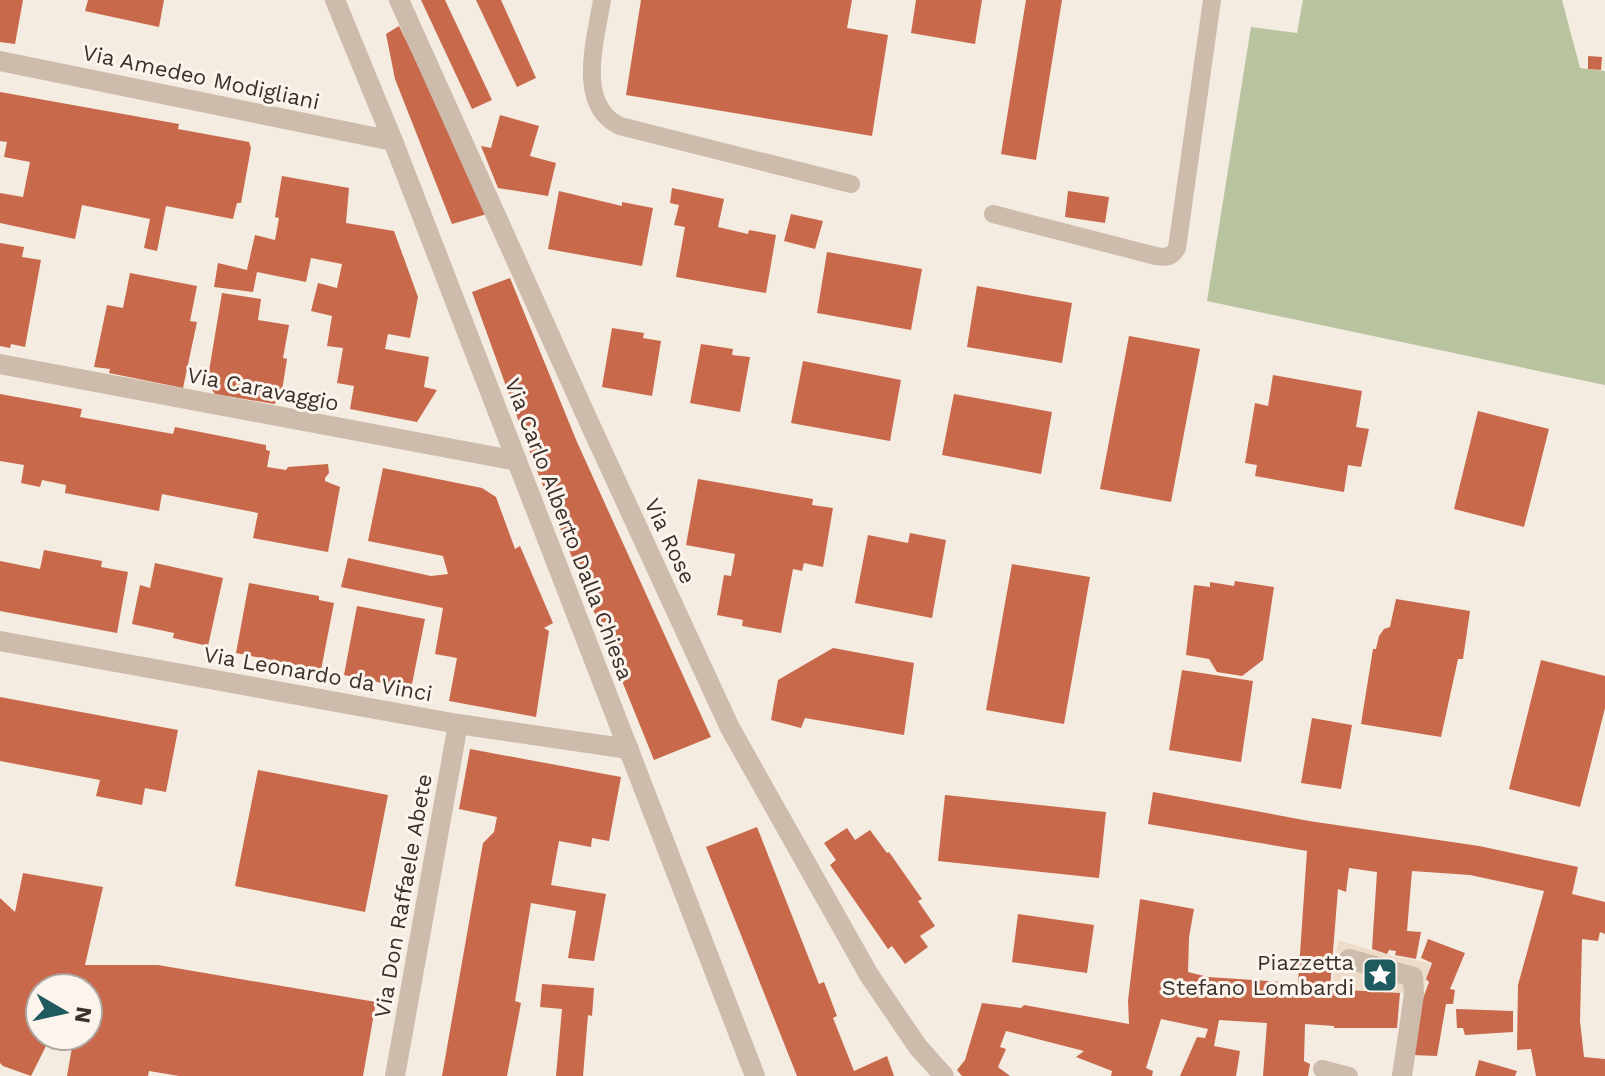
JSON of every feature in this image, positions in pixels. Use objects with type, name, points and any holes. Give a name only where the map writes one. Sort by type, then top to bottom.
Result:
[{"type":"street","name":"Via Carlo Alberto Dalla Chiesa","points":[[335,0],[393,141],[755,1076]]},
{"type":"street","name":"Via Rose","points":[[399,0],[730,728],[869,975],[918,1047],[944,1076]]},
{"type":"street","name":"Via Amedeo Modigliani","points":[[0,61],[393,141]]},
{"type":"street","name":"Via Caravaggio","points":[[0,364],[517,461]]},
{"type":"street","name":"Via Leonardo da Vinci","points":[[0,641],[458,724],[629,749]]},
{"type":"street","name":"Via Don Raffaele Abete","points":[[395,1076],[458,724]]},
{"type":"street","points":[[1349,959],[1413,976],[1414,994],[1402,1076]]},
{"type":"lane","points":[[602,0],[592,69],[594,97],[606,119],[620,126],[851,184]]},
{"type":"lane","points":[[993,214],[1163,258],[1174,254],[1212,0]]},
{"type":"lane","points":[[1322,1069],[1349,1076]]},
{"type":"green space","points":[[1303,0],[1562,0],[1580,68],[1605,71],[1605,385],[1207,301],[1251,27],[1297,33]]},
{"type":"shaded area","name":"Piazzetta Stefano Lombardi","points":[[1338,940],[1392,956],[1430,963],[1423,995],[1332,987]]},
{"type":"building","points":[[0,0],[23,0],[15,44],[0,42]]},
{"type":"building","points":[[88,0],[164,0],[159,27],[85,11]]},
{"type":"building","points":[[421,0],[445,0],[492,100],[472,109]]},
{"type":"building","points":[[476,0],[501,0],[536,78],[517,87]]},
{"type":"building","points":[[641,0],[852,0],[847,28],[888,35],[872,136],[626,95]]},
{"type":"building","points":[[916,0],[982,0],[975,44],[911,33]]},
{"type":"building","points":[[1026,0],[1062,0],[1036,160],[1001,154]]},
{"type":"building","points":[[399,26],[487,214],[452,224],[395,79],[386,34]]},
{"type":"building","points":[[1588,56],[1602,57],[1601,70],[1588,69]]},
{"type":"building","points":[[0,92],[179,124],[178,129],[249,142],[251,148],[241,203],[237,203],[233,219],[166,206],[157,251],[144,248],[150,219],[82,205],[75,239],[0,223],[0,193],[23,197],[30,162],[4,157],[7,142],[0,141]]},
{"type":"building","points":[[500,115],[539,126],[530,156],[556,163],[548,196],[498,188],[481,146],[491,148]]},
{"type":"building","points":[[282,176],[349,188],[346,223],[394,231],[418,297],[410,338],[388,334],[385,349],[429,357],[424,387],[437,390],[417,422],[350,409],[354,386],[337,383],[343,348],[327,346],[332,316],[311,311],[318,283],[337,288],[342,264],[311,258],[306,282],[257,272],[253,292],[214,287],[218,263],[247,270],[255,235],[275,240],[279,218],[275,217]]},
{"type":"building","points":[[672,188],[724,199],[718,227],[748,234],[749,230],[776,235],[766,293],[676,277],[685,227],[674,225],[679,205],[670,203]]},
{"type":"building","points":[[559,191],[622,206],[622,202],[653,208],[642,266],[548,249]]},
{"type":"building","points":[[1068,191],[1109,197],[1105,223],[1065,217]]},
{"type":"building","points":[[791,214],[823,221],[815,249],[784,241]]},
{"type":"building","points":[[0,243],[24,247],[22,257],[41,260],[25,347],[11,344],[10,348],[0,346]]},
{"type":"building","points":[[827,252],[922,269],[911,330],[817,313]]},
{"type":"building","points":[[130,273],[197,286],[190,321],[197,322],[183,388],[94,367],[107,305],[123,308]]},
{"type":"building","points":[[510,278],[577,442],[711,737],[654,760],[533,461],[472,292]]},
{"type":"building","points":[[977,286],[1072,303],[1062,363],[967,347]]},
{"type":"building","points":[[222,293],[261,299],[258,320],[289,325],[281,397],[274,404],[215,394],[207,383]]},
{"type":"building","points":[[612,328],[644,333],[643,338],[661,341],[652,396],[602,387]]},
{"type":"building","points":[[1129,336],[1200,349],[1171,502],[1100,489]]},
{"type":"building","points":[[701,344],[733,349],[732,355],[750,357],[740,412],[690,403]]},
{"type":"building","points":[[803,361],[901,380],[890,441],[791,423]]},
{"type":"building","points":[[1273,375],[1362,391],[1356,427],[1369,429],[1361,467],[1348,465],[1344,492],[1255,476],[1257,465],[1245,463],[1255,403],[1268,406]]},
{"type":"building","points":[[0,394],[82,409],[80,417],[173,434],[175,427],[266,445],[266,450],[270,451],[267,467],[286,470],[288,467],[328,464],[329,473],[325,481],[340,487],[328,552],[253,538],[258,513],[162,494],[159,511],[65,493],[66,485],[42,480],[40,487],[21,483],[24,465],[0,461]]},
{"type":"building","points":[[954,394],[1052,412],[1041,474],[942,455]]},
{"type":"building","points":[[1478,411],[1549,429],[1524,527],[1454,509]]},
{"type":"building","points":[[383,468],[482,488],[496,497],[515,549],[520,546],[553,623],[544,628],[549,631],[536,717],[449,701],[457,658],[435,654],[443,608],[341,587],[348,558],[431,576],[448,574],[443,556],[368,541]]},
{"type":"building","points":[[698,479],[813,499],[812,505],[833,508],[823,567],[804,563],[802,571],[793,569],[781,633],[742,626],[743,620],[717,615],[724,575],[731,576],[735,554],[686,545]]},
{"type":"building","points":[[910,533],[946,540],[932,618],[855,603],[868,535],[908,543]]},
{"type":"building","points":[[44,550],[102,561],[101,567],[128,572],[117,633],[0,611],[0,561],[40,569]]},
{"type":"building","points":[[155,563],[223,578],[208,646],[173,638],[174,633],[132,624],[140,585],[150,588]]},
{"type":"building","points":[[1012,564],[1090,577],[1064,724],[986,710]]},
{"type":"building","points":[[1235,581],[1274,587],[1263,660],[1242,676],[1217,672],[1209,659],[1186,655],[1194,585],[1210,587],[1210,582],[1234,586]]},
{"type":"building","points":[[249,583],[319,596],[319,600],[334,603],[321,670],[236,653]]},
{"type":"building","points":[[1396,599],[1470,611],[1463,659],[1458,659],[1441,737],[1361,724],[1373,649],[1376,649],[1384,629],[1390,627]]},
{"type":"building","points":[[357,606],[425,619],[411,689],[344,675]]},
{"type":"building","points":[[833,648],[914,663],[904,735],[805,718],[801,728],[771,720],[778,680]]},
{"type":"building","points":[[1541,660],[1605,676],[1605,708],[1580,807],[1509,789]]},
{"type":"building","points":[[1182,670],[1253,681],[1241,762],[1169,750]]},
{"type":"building","points":[[0,697],[178,730],[166,792],[145,788],[142,805],[96,796],[100,780],[0,761]]},
{"type":"building","points":[[1312,718],[1352,725],[1341,789],[1301,783]]},
{"type":"building","points":[[470,749],[621,777],[609,841],[592,838],[591,847],[559,841],[551,885],[606,894],[594,961],[568,958],[576,911],[531,903],[515,1001],[521,1003],[507,1076],[442,1076],[483,843],[494,832],[497,817],[459,809]]},
{"type":"building","points":[[258,770],[388,795],[365,912],[235,886]]},
{"type":"building","points":[[1153,792],[1309,821],[1479,846],[1578,867],[1572,894],[1605,902],[1605,934],[1600,932],[1598,941],[1582,939],[1580,1021],[1584,1057],[1605,1059],[1605,1076],[1536,1076],[1531,1049],[1517,1050],[1518,985],[1544,891],[1470,875],[1412,871],[1407,931],[1421,932],[1416,959],[1395,955],[1396,951],[1389,950],[1387,954],[1372,949],[1377,872],[1349,868],[1346,892],[1338,889],[1330,989],[1400,993],[1397,1028],[1334,1028],[1305,1024],[1304,1061],[1310,1064],[1308,1076],[1263,1076],[1267,1023],[1219,1020],[1214,1046],[1240,1051],[1236,1076],[1180,1076],[1197,1037],[1205,1038],[1208,1029],[1161,1019],[1146,1068],[1153,1071],[1152,1076],[1111,1076],[1112,1071],[1076,1057],[1084,1051],[1006,1031],[1000,1047],[1006,1049],[998,1067],[1010,1076],[962,1076],[957,1070],[965,1060],[982,1003],[1021,1008],[1024,1005],[1129,1024],[1128,1001],[1140,899],[1194,909],[1188,972],[1208,977],[1298,983],[1307,851],[1148,824]]},
{"type":"building","points":[[945,795],[1106,812],[1099,878],[938,861]]},
{"type":"building","points":[[757,827],[819,984],[824,982],[837,1016],[833,1018],[854,1071],[887,1056],[894,1076],[797,1076],[706,847]]},
{"type":"building","points":[[847,828],[855,840],[870,830],[922,899],[918,901],[935,926],[920,936],[928,947],[905,964],[892,946],[888,949],[830,865],[836,860],[824,843]]},
{"type":"building","points":[[23,873],[103,887],[85,965],[158,965],[376,1002],[363,1076],[179,1076],[149,1071],[148,1076],[67,1076],[71,1052],[104,1052],[104,972],[24,972],[24,1052],[43,1052],[31,1076],[3,1066],[0,1063],[0,898],[15,912]]},
{"type":"building","points":[[1018,914],[1094,925],[1087,973],[1012,962]]},
{"type":"building","points":[[1428,939],[1465,953],[1450,989],[1455,990],[1453,1004],[1446,1004],[1437,1056],[1412,1055],[1415,1020],[1429,982],[1426,979],[1432,963],[1421,958]]},
{"type":"building","points":[[542,984],[594,988],[592,1016],[588,1015],[583,1076],[556,1076],[562,1009],[540,1007]]},
{"type":"building","points":[[1456,1009],[1513,1011],[1513,1032],[1465,1035],[1463,1028],[1457,1028]]},
{"type":"building","points":[[1479,1060],[1517,1071],[1515,1076],[1475,1076]]},
{"type":"place","name":"Piazzetta Stefano Lombardi","points":[[1380,975]]}]
